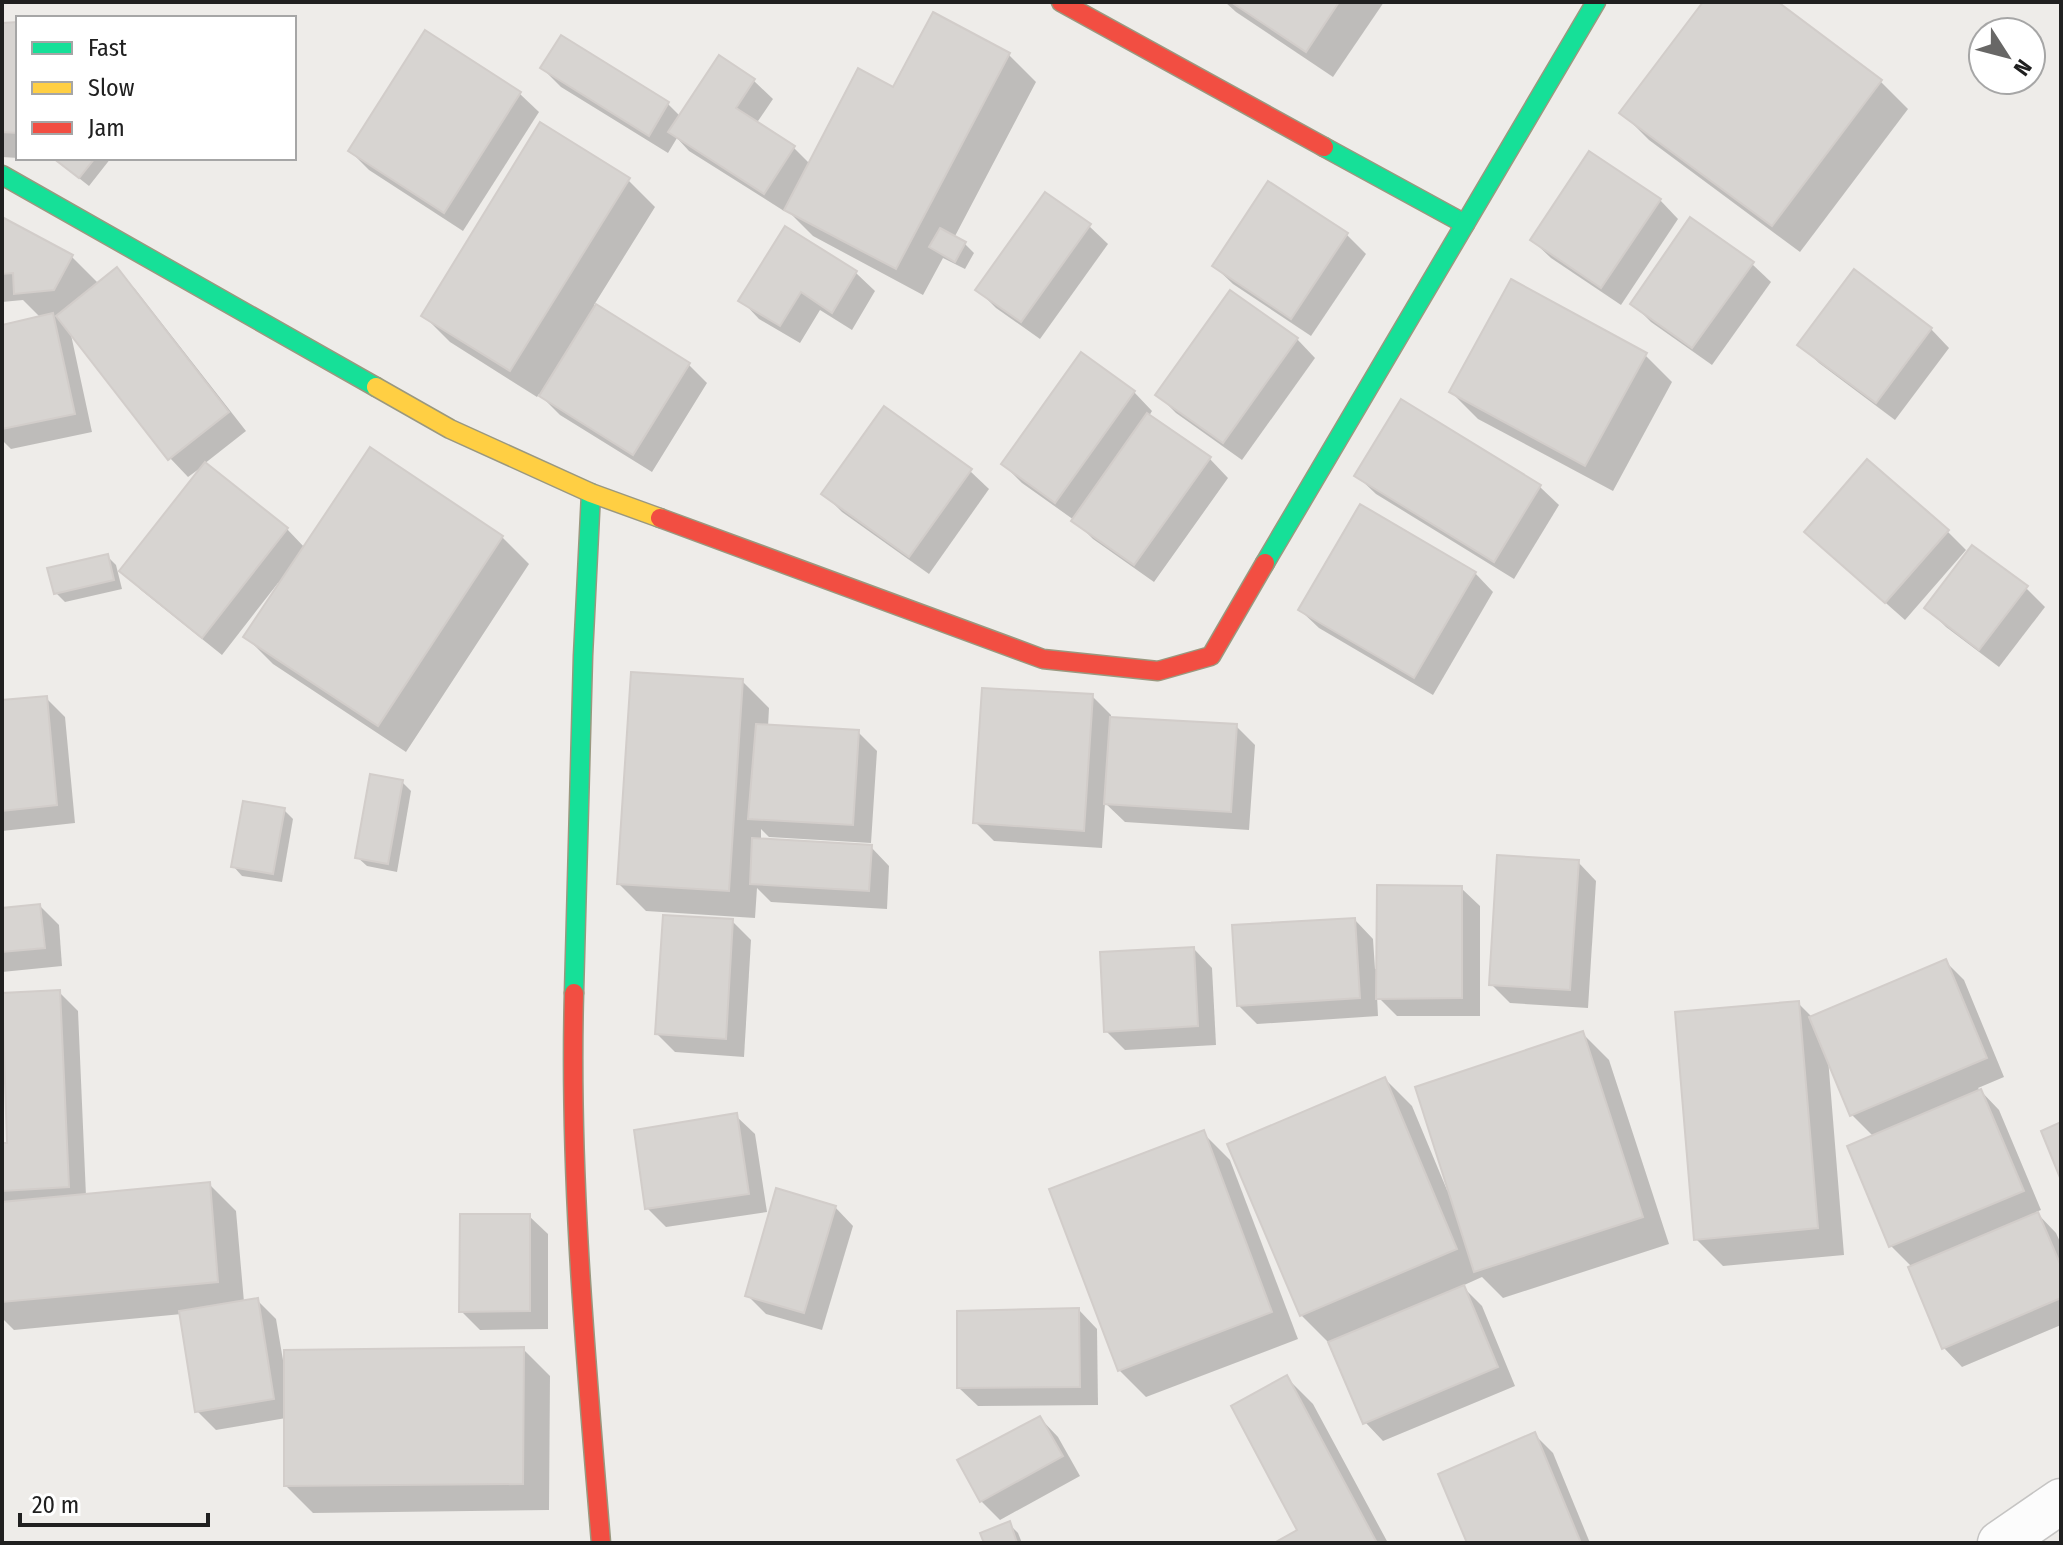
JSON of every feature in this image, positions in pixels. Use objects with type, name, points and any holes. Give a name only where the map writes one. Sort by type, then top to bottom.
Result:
[{"type":"street","points":[[1061,2],[1465,224]]},
{"type":"street","points":[[2,175],[450,429],[591,493],[1043,659],[1158,671],[1211,656],[1596,2]]},
{"type":"street","points":[[591,493],[583,656],[572,1054],[579,1273],[601,1543]]},
{"type":"street","points":[[2000,1543],[2061,1501]]},
{"type":"building","points":[[1231,2],[1339,2],[1306,52]]},
{"type":"building","points":[[1703,2],[1778,2],[1882,80],[1772,226],[1619,113]]},
{"type":"building","points":[[933,12],[1010,53],[896,269],[784,210],[858,68],[893,87]]},
{"type":"building","points":[[16,22],[16,133],[2,132],[2,23]]},
{"type":"building","points":[[425,30],[521,92],[444,213],[348,151]]},
{"type":"building","points":[[561,35],[669,102],[649,136],[540,68]]},
{"type":"building","points":[[719,55],[755,79],[736,108],[795,146],[764,194],[668,132]]},
{"type":"building","points":[[540,122],[630,178],[510,371],[421,316]]},
{"type":"building","points":[[1589,151],[1661,199],[1601,288],[1530,240]]},
{"type":"building","points":[[56,160],[93,160],[79,178]]},
{"type":"building","points":[[1268,181],[1348,233],[1291,319],[1212,266]]},
{"type":"building","points":[[1045,192],[1091,224],[1021,322],[975,290]]},
{"type":"building","points":[[2,217],[73,255],[54,290],[14,294],[13,273],[2,274]]},
{"type":"building","points":[[1690,217],[1754,262],[1692,348],[1630,304]]},
{"type":"building","points":[[785,226],[857,271],[832,313],[801,292],[780,326],[738,301]]},
{"type":"building","points":[[940,228],[966,242],[955,262],[929,247]]},
{"type":"building","points":[[117,267],[229,412],[168,460],[56,316]]},
{"type":"building","points":[[1854,269],[1932,328],[1876,403],[1797,345]]},
{"type":"building","points":[[1511,279],[1647,353],[1585,466],[1449,392]]},
{"type":"building","points":[[1230,290],[1298,338],[1223,443],[1155,395]]},
{"type":"building","points":[[596,304],[690,363],[633,455],[539,396]]},
{"type":"building","points":[[53,313],[75,414],[2,429],[2,325]]},
{"type":"building","points":[[1081,352],[1135,391],[1055,503],[1001,464]]},
{"type":"building","points":[[1401,399],[1541,485],[1494,562],[1354,476]]},
{"type":"building","points":[[884,406],[972,469],[909,557],[821,494]]},
{"type":"building","points":[[1147,413],[1211,457],[1134,565],[1071,521]]},
{"type":"building","points":[[370,447],[503,536],[378,726],[243,637]]},
{"type":"building","points":[[1867,459],[1949,530],[1885,603],[1804,532]]},
{"type":"building","points":[[205,462],[288,528],[202,638],[119,571]]},
{"type":"building","points":[[1360,504],[1476,572],[1414,678],[1298,610]]},
{"type":"building","points":[[1972,545],[2028,586],[1979,650],[1924,608]]},
{"type":"building","points":[[108,554],[114,580],[54,594],[47,568]]},
{"type":"building","points":[[631,672],[743,679],[729,891],[617,884]]},
{"type":"building","points":[[982,688],[1093,694],[1084,831],[973,823]]},
{"type":"building","points":[[47,696],[57,805],[2,811],[2,700]]},
{"type":"building","points":[[1110,717],[1237,724],[1231,812],[1104,804]]},
{"type":"building","points":[[756,724],[859,730],[853,825],[748,819]]},
{"type":"building","points":[[370,774],[403,780],[388,864],[355,858]]},
{"type":"building","points":[[243,801],[285,808],[273,874],[231,867]]},
{"type":"building","points":[[752,838],[872,845],[869,891],[750,884]]},
{"type":"building","points":[[1497,855],[1579,860],[1570,990],[1489,985]]},
{"type":"building","points":[[1377,885],[1462,886],[1462,998],[1376,999]]},
{"type":"building","points":[[40,904],[45,948],[2,952],[2,908]]},
{"type":"building","points":[[663,915],[733,919],[726,1039],[655,1034]]},
{"type":"building","points":[[1355,918],[1360,998],[1237,1006],[1232,925]]},
{"type":"building","points":[[1194,947],[1198,1026],[1104,1032],[1100,952]]},
{"type":"building","points":[[1946,959],[1987,1058],[1850,1116],[1809,1017]]},
{"type":"building","points":[[60,990],[69,1187],[2,1191],[2,1143],[7,1143],[2,993]]},
{"type":"building","points":[[1799,1001],[1818,1228],[1694,1240],[1675,1012]]},
{"type":"building","points":[[1583,1031],[1643,1217],[1474,1272],[1415,1087]]},
{"type":"building","points":[[1385,1077],[1457,1249],[1300,1316],[1227,1144]]},
{"type":"building","points":[[1981,1089],[2024,1191],[1889,1247],[1847,1146]]},
{"type":"building","points":[[737,1113],[749,1194],[645,1209],[634,1130]]},
{"type":"building","points":[[2061,1122],[2061,1180],[2041,1131]]},
{"type":"building","points":[[1204,1130],[1272,1312],[1118,1371],[1049,1189]]},
{"type":"building","points":[[210,1182],[218,1282],[2,1302],[2,1202]]},
{"type":"building","points":[[776,1188],[836,1206],[804,1313],[745,1296]]},
{"type":"building","points":[[2038,1212],[2061,1266],[2061,1298],[1942,1349],[1908,1267]]},
{"type":"building","points":[[460,1214],[530,1214],[530,1311],[459,1312]]},
{"type":"building","points":[[1464,1285],[1498,1367],[1363,1424],[1328,1342]]},
{"type":"building","points":[[258,1298],[274,1399],[195,1412],[179,1311]]},
{"type":"building","points":[[1079,1308],[1080,1387],[957,1388],[957,1311]]},
{"type":"building","points":[[524,1347],[523,1484],[284,1486],[284,1350]]},
{"type":"building","points":[[1287,1375],[1377,1543],[1274,1543],[1297,1530],[1231,1406]]},
{"type":"building","points":[[1040,1416],[1063,1456],[980,1502],[957,1460]]},
{"type":"building","points":[[1535,1432],[1581,1543],[1467,1543],[1438,1474]]},
{"type":"building","points":[[1010,1521],[1017,1543],[984,1543],[980,1533]]},
{"type":"traffic: fast","points":[[1265,563],[1596,2]]},
{"type":"traffic: fast","points":[[1324,147],[1465,224]]},
{"type":"traffic: fast","points":[[2,175],[376,387]]},
{"type":"traffic: fast","points":[[574,993],[583,656],[591,493]]},
{"type":"traffic: slow","points":[[376,387],[450,429],[591,493],[660,518]]},
{"type":"traffic: jam","points":[[1061,2],[1324,147]]},
{"type":"traffic: jam","points":[[660,518],[1043,659],[1158,671],[1211,656],[1265,563]]},
{"type":"traffic: jam","points":[[574,993],[576,1200],[601,1543]]}]
